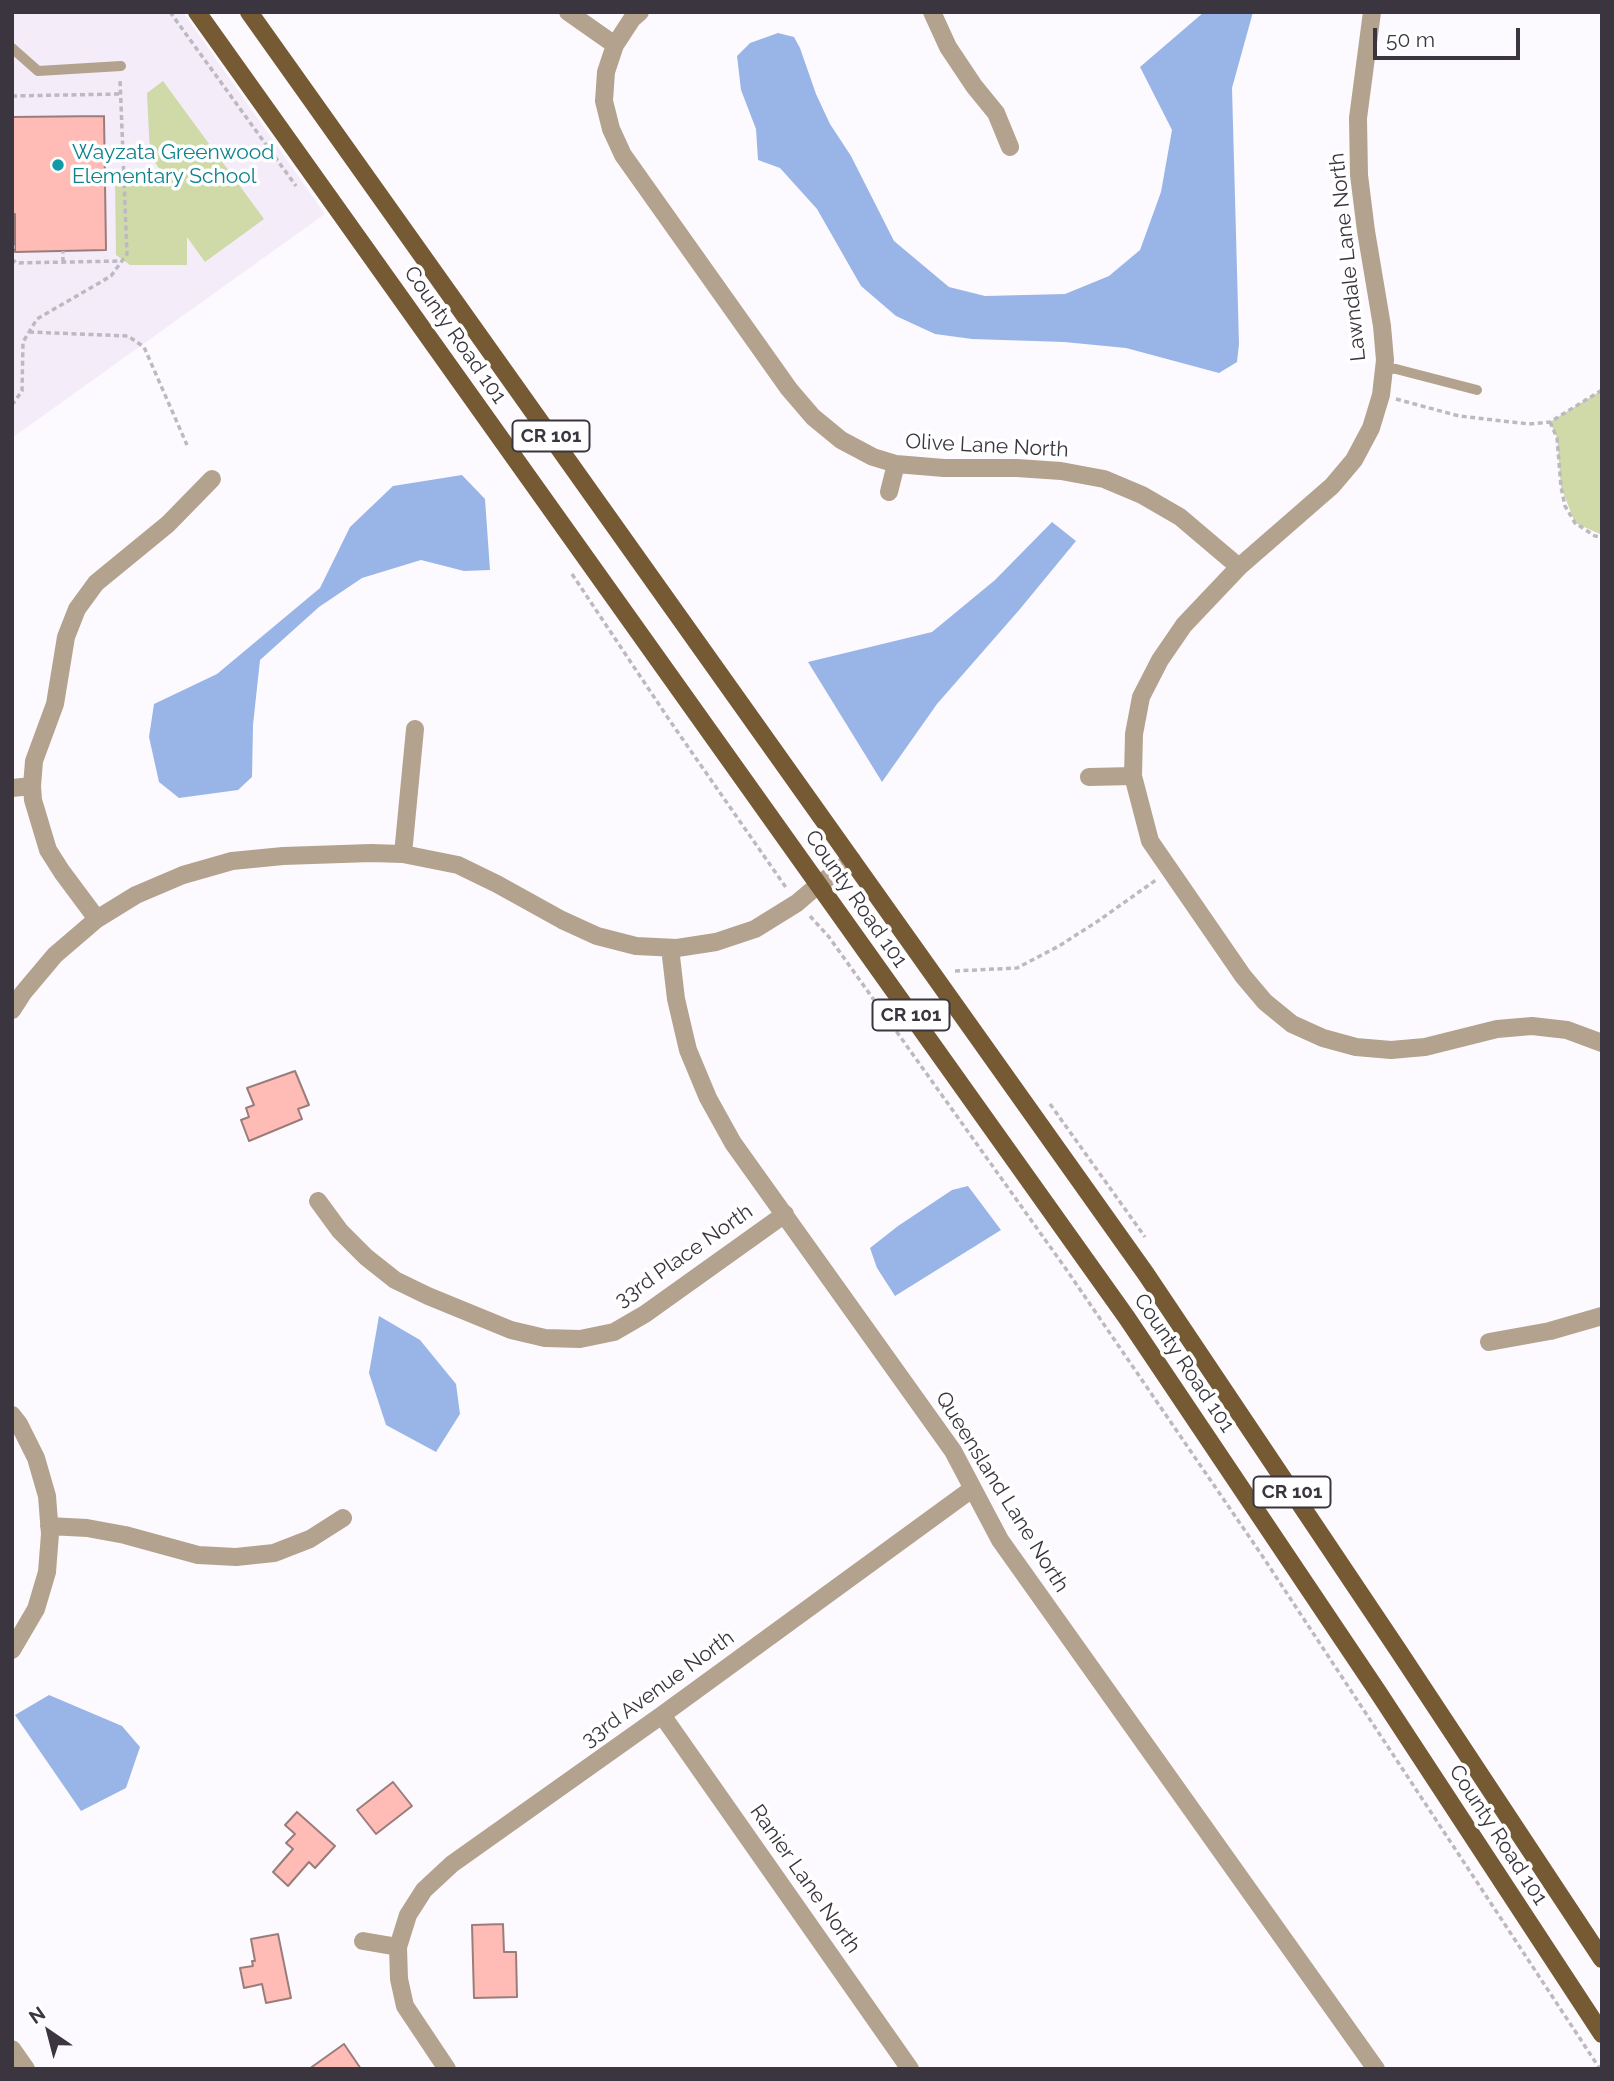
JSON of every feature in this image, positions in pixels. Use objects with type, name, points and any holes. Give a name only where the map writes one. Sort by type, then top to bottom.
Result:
[{"type":"main road","name":"County Road 101","points":[[197,12],[1127,1318],[1378,1692],[1602,2034]]},
{"type":"main road","name":"County Road 101","points":[[249,12],[1146,1274],[1602,1959]]},
{"type":"street","points":[[568,12],[615,45]]},
{"type":"street","name":"Olive Lane North","points":[[640,12],[632,19],[615,45],[606,72],[604,101],[611,129],[623,155],[752,339],[813,417],[841,440],[873,457],[896,464],[1061,471],[1104,480],[1142,495],[1180,517],[1239,567]]},
{"type":"street","points":[[932,12],[947,47],[996,113],[1010,146]]},
{"type":"street","name":"Lawndale Lane North","points":[[1239,567],[1332,486],[1354,460],[1371,428],[1381,395],[1384,368],[1382,326],[1359,175],[1358,118],[1371,12]]},
{"type":"street","points":[[889,492],[896,464]]},
{"type":"street","points":[[97,919],[48,850],[32,786],[34,761],[55,704],[66,637],[77,609],[96,583],[168,524],[212,480]]},
{"type":"street","points":[[1239,567],[1184,625],[1160,660],[1141,697],[1134,734],[1133,776],[1150,841],[1243,976],[1265,1002],[1292,1024],[1323,1038],[1356,1047],[1391,1050],[1425,1047],[1497,1029],[1532,1026],[1567,1030],[1602,1043]]},
{"type":"street","points":[[403,854],[415,729]]},
{"type":"street","points":[[1089,777],[1133,776]]},
{"type":"street","points":[[12,788],[32,786]]},
{"type":"street","points":[[12,1010],[55,955],[97,919],[136,895],[183,875],[232,861],[282,856],[403,854],[458,865],[597,936],[636,946],[670,948],[716,942],[754,929],[797,903],[852,860]]},
{"type":"street","name":"Queensland Lane North","points":[[670,948],[676,999],[688,1050],[708,1098],[733,1143],[953,1451],[1000,1540],[1376,2069]]},
{"type":"street","name":"33rd Place North","points":[[318,1201],[340,1231],[366,1257],[395,1280],[511,1330],[545,1339],[580,1339],[614,1332],[645,1314],[785,1214]]},
{"type":"street","points":[[1489,1342],[1550,1331],[1602,1316]]},
{"type":"street","points":[[12,1415],[36,1458],[47,1496],[49,1526],[47,1572],[36,1609],[12,1650]]},
{"type":"street","name":"33rd Avenue North","points":[[398,1947],[408,1915],[424,1890],[452,1864],[972,1489]]},
{"type":"street","points":[[49,1526],[87,1528],[125,1535],[198,1555],[236,1558],[274,1553],[310,1539],[343,1518]]},
{"type":"street","name":"Ranier Lane North","points":[[662,1715],[910,2069]]},
{"type":"street","points":[[363,1941],[398,1947],[399,1979],[405,2006],[447,2069]]},
{"type":"street","points":[[12,2049],[26,2069]]},
{"type":"lane","points":[[12,48],[38,71],[121,66]]},
{"type":"lane","points":[[1384,368],[1477,390]]},
{"type":"path","points":[[170,12],[301,193]]},
{"type":"path","points":[[12,405],[22,391],[23,342],[37,319],[111,276],[127,254],[121,66]]},
{"type":"path","points":[[12,96],[120,94]]},
{"type":"path","points":[[63,251],[63,262]]},
{"type":"path","points":[[12,259],[16,263],[122,261]]},
{"type":"path","points":[[29,331],[36,334],[128,336],[136,341],[144,347],[187,445]]},
{"type":"path","points":[[1381,395],[1459,416],[1529,424],[1550,422],[1602,390]]},
{"type":"path","points":[[1550,422],[1557,438],[1564,506],[1575,523],[1595,536],[1602,537]]},
{"type":"path","points":[[571,572],[670,721],[797,903],[829,937],[1066,1269],[1276,1577],[1600,2069]]},
{"type":"path","points":[[955,971],[1017,968],[1059,946],[1169,871]]},
{"type":"shaded area","points":[[12,12],[183,12],[325,214],[12,438]]},
{"type":"green space","points":[[163,81],[264,219],[205,262],[187,237],[187,265],[130,265],[116,255],[115,183],[166,179],[150,155],[147,93]]},
{"type":"green space","points":[[1602,390],[1602,535],[1575,523],[1561,487],[1557,438],[1550,422]]},
{"type":"water","points":[[1204,12],[1253,12],[1232,88],[1239,344],[1237,362],[1219,373],[1126,348],[1064,342],[972,339],[935,334],[896,316],[861,286],[817,209],[780,168],[758,160],[756,129],[741,90],[737,56],[750,43],[778,33],[794,37],[830,124],[851,156],[894,241],[949,287],[985,296],[1065,294],[1109,276],[1140,250],[1161,192],[1172,130],[1140,67]]},
{"type":"water","points":[[462,475],[485,499],[490,570],[464,571],[421,560],[362,578],[319,607],[260,660],[253,725],[252,777],[238,790],[179,798],[159,782],[149,737],[154,704],[217,674],[320,588],[350,527],[393,486]]},
{"type":"water","points":[[1052,522],[1076,541],[937,704],[882,782],[808,662],[932,632],[995,580]]},
{"type":"water","points":[[968,1186],[1001,1230],[895,1296],[877,1268],[870,1248],[952,1190]]},
{"type":"water","points":[[379,1316],[420,1340],[456,1384],[460,1414],[436,1452],[386,1425],[369,1373]]},
{"type":"water","points":[[49,1695],[122,1726],[140,1747],[126,1788],[81,1811],[15,1715]]},
{"type":"building","name":"Wayzata Greenwood Elementary School","points":[[104,116],[106,250],[15,252],[15,214],[12,214],[12,117]]},
{"type":"building","points":[[295,1071],[309,1105],[298,1109],[302,1119],[249,1141],[241,1120],[249,1117],[246,1108],[254,1105],[247,1088]]},
{"type":"building","points":[[393,1782],[412,1806],[376,1834],[357,1810]]},
{"type":"building","points":[[297,1812],[335,1846],[315,1868],[309,1862],[288,1886],[273,1872],[293,1849],[286,1843],[295,1834],[285,1825]]},
{"type":"building","points":[[503,1924],[504,1952],[516,1952],[517,1997],[474,1998],[472,1925]]},
{"type":"building","points":[[278,1934],[291,1998],[266,2003],[262,1984],[244,1988],[240,1968],[253,1966],[252,1961],[255,1961],[251,1939]]},
{"type":"building","points":[[344,2044],[361,2069],[309,2069]]},
{"type":"place","name":"Wayzata Greenwood Elementary School","points":[[58,165]]}]
